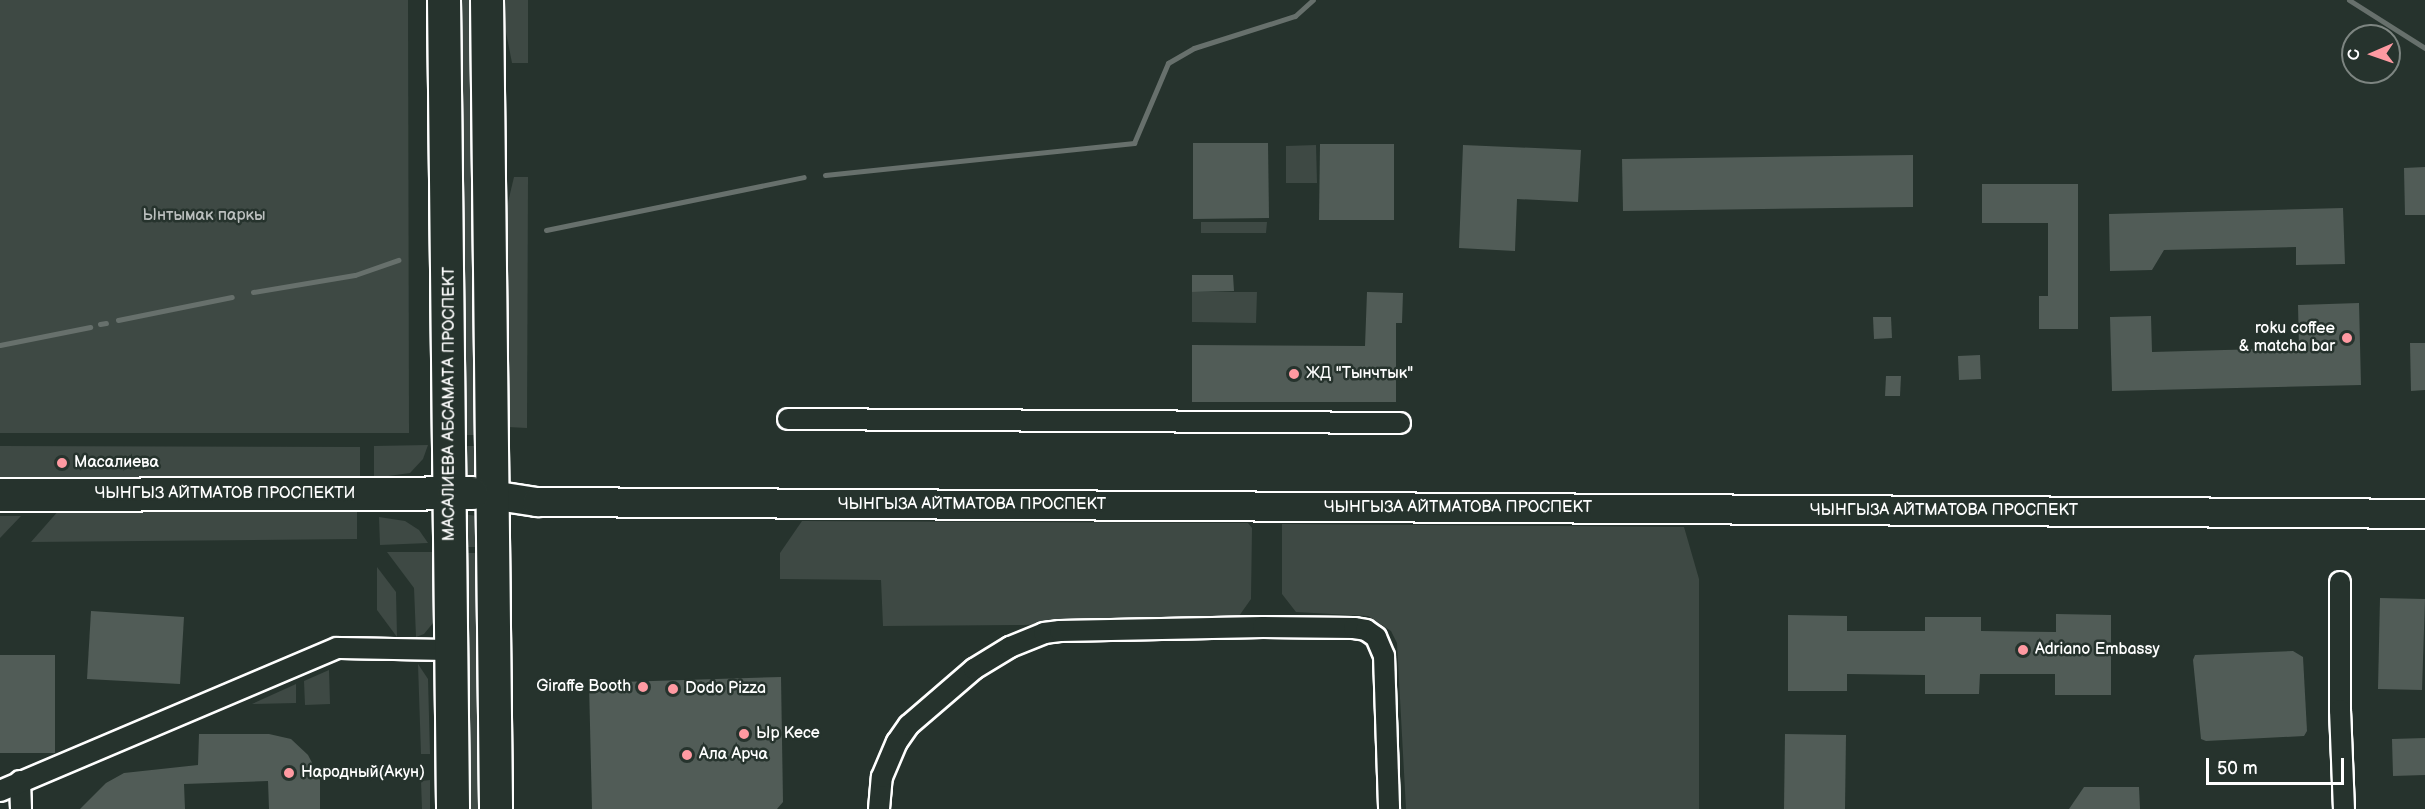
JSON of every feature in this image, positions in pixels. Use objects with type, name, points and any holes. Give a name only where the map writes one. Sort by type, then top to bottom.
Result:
[{"type":"main road","name":"МАСАЛИЕВА АБСАМАТА ПРОСПЕКТ","points":[[444,0],[453,809]]},
{"type":"main road","points":[[487,0],[496,809]]},
{"type":"main road","name":"ЧЫНГЫЗ АЙТМАТОВ ПРОСПЕКТИ","points":[[0,495],[450,493],[491,495]]},
{"type":"main road","name":"ЧЫНГЫЗА АЙТМАТОВА ПРОСПЕКТ","points":[[491,495],[548,502],[2425,514]]},
{"type":"street","points":[[788,419],[1400,423]]},
{"type":"street","points":[[2340,582],[2340,710],[2344,809]]},
{"type":"street","points":[[879,809],[882,777],[897,742],[909,725],[974,669],[1010,647],[1044,633],[1060,631],[1263,627],[1354,628],[1366,630],[1377,638],[1384,656],[1389,809]]},
{"type":"street","points":[[0,791],[337,648],[451,650]]},
{"type":"street","points":[[20,781],[21,809]]},
{"type":"green space","name":"Ынтымак паркы","points":[[0,0],[408,0],[409,433],[0,433]]},
{"type":"green space","points":[[461,0],[470,0],[475,435],[465,435]]},
{"type":"green space","points":[[505,0],[528,0],[528,63],[512,63],[505,27]]},
{"type":"green space","points":[[1316,145],[1317,183],[1286,183],[1286,146]]},
{"type":"green space","points":[[514,177],[528,177],[527,428],[506,427],[505,215]]},
{"type":"green space","points":[[1201,222],[1267,222],[1266,233],[1201,233]]},
{"type":"green space","points":[[1192,292],[1257,292],[1256,323],[1192,322]]},
{"type":"green space","points":[[428,445],[423,459],[410,473],[374,478],[374,446]]},
{"type":"green space","points":[[0,446],[360,447],[360,480],[0,479]]},
{"type":"green space","points":[[464,446],[475,446],[474,480],[467,481],[465,477]]},
{"type":"green space","points":[[357,506],[357,539],[31,542],[60,509]]},
{"type":"green space","points":[[463,514],[477,516],[478,547],[465,547]]},
{"type":"green space","points":[[0,516],[21,516],[0,538]]},
{"type":"green space","points":[[379,517],[405,521],[419,530],[428,543],[380,545]]},
{"type":"green space","points":[[802,521],[1248,523],[1252,528],[1251,599],[1239,616],[1023,625],[883,626],[881,580],[780,579],[780,553]]},
{"type":"green space","points":[[1282,524],[1684,527],[1699,579],[1699,809],[1406,809],[1397,643],[1391,631],[1368,616],[1296,612],[1282,594]]},
{"type":"green space","points":[[387,552],[433,552],[433,623],[424,634],[416,637],[414,588]]},
{"type":"green space","points":[[466,553],[476,553],[480,809],[470,809]]},
{"type":"green space","points":[[377,567],[396,592],[397,637],[377,610]]},
{"type":"green space","points":[[418,664],[428,679],[430,754],[421,754]]},
{"type":"green space","points":[[329,670],[330,704],[305,705],[304,681]]},
{"type":"green space","points":[[296,684],[296,703],[252,704]]},
{"type":"green space","points":[[430,780],[430,809],[422,809],[421,781]]},
{"type":"building","points":[[1193,143],[1268,143],[1269,218],[1193,219]]},
{"type":"building","points":[[1320,144],[1394,144],[1394,220],[1319,220]]},
{"type":"building","points":[[1463,145],[1581,150],[1578,202],[1517,199],[1515,251],[1459,248]]},
{"type":"building","points":[[1913,155],[1913,207],[1623,211],[1622,159]]},
{"type":"building","points":[[2425,167],[2425,215],[2405,215],[2404,168]]},
{"type":"building","points":[[1982,184],[2078,184],[2078,329],[2039,329],[2039,296],[2048,296],[2048,223],[1982,223]]},
{"type":"building","points":[[2343,208],[2345,264],[2296,265],[2296,247],[2164,250],[2152,270],[2110,271],[2109,214]]},
{"type":"building","points":[[1192,275],[1233,275],[1234,291],[1192,292]]},
{"type":"building","name":"ЖД \"Тынчтык\"","points":[[1367,292],[1403,293],[1402,323],[1396,323],[1396,402],[1192,402],[1192,345],[1365,346]]},
{"type":"building","points":[[2359,303],[2361,385],[2112,391],[2110,317],[2151,316],[2152,352],[2299,348],[2298,305]]},
{"type":"building","points":[[1873,317],[1891,317],[1892,338],[1874,339]]},
{"type":"building","points":[[2410,343],[2425,343],[2425,390],[2411,391]]},
{"type":"building","points":[[1980,355],[1981,379],[1959,380],[1958,356]]},
{"type":"building","points":[[1886,376],[1901,376],[1900,396],[1885,396]]},
{"type":"building","points":[[2380,598],[2425,599],[2422,690],[2378,689]]},
{"type":"building","points":[[91,611],[184,617],[180,684],[87,679]]},
{"type":"building","points":[[2056,614],[2111,615],[2111,695],[2055,695],[2055,674],[1980,674],[1979,694],[1925,694],[1925,675],[1847,674],[1847,691],[1788,691],[1788,615],[1847,616],[1847,631],[1925,631],[1925,617],[1981,617],[1981,631],[2056,632]]},
{"type":"building","points":[[2293,651],[2303,657],[2307,731],[2304,736],[2206,741],[2201,739],[2193,660],[2195,655]]},
{"type":"building","points":[[0,655],[55,655],[55,753],[0,753]]},
{"type":"building","name":"Ала Арча","points":[[781,677],[783,802],[777,809],[592,809],[589,683]]},
{"type":"building","points":[[199,734],[269,734],[291,739],[308,755],[320,778],[320,809],[269,809],[268,781],[184,784],[185,809],[80,809],[106,783],[124,773],[198,765]]},
{"type":"building","points":[[1785,734],[1846,735],[1845,809],[1784,809]]},
{"type":"building","points":[[2425,738],[2425,775],[2393,776],[2392,739]]},
{"type":"building","points":[[2084,787],[2139,787],[2140,809],[2069,809]]},
{"type":"waterway","points":[[825,175],[1134,143],[1168,63],[1194,48],[1295,16],[1313,0]]},
{"type":"waterway","points":[[2349,0],[2425,48]]},
{"type":"waterway","points":[[546,230],[804,177]]},
{"type":"waterway","points":[[253,292],[355,275],[398,260]]},
{"type":"waterway","points":[[118,320],[232,297]]},
{"type":"waterway","points":[[100,324],[106,323]]},
{"type":"waterway","points":[[0,345],[90,327]]},
{"type":"place","name":"roku coffee & matcha bar","points":[[2347,338]]},
{"type":"place","name":"ЖД \"Тынчтык\"","points":[[1294,374]]},
{"type":"place","name":"Масалиева","points":[[62,463]]},
{"type":"place","name":"Adriano Embassy","points":[[2023,650]]},
{"type":"place","name":"Giraffe Booth","points":[[643,687]]},
{"type":"place","name":"Dodo Pizza","points":[[673,689]]},
{"type":"place","name":"Ыр Кесе","points":[[744,734]]},
{"type":"place","name":"Ала Арча","points":[[687,755]]},
{"type":"place","name":"Народный(Акун)","points":[[289,773]]}]
